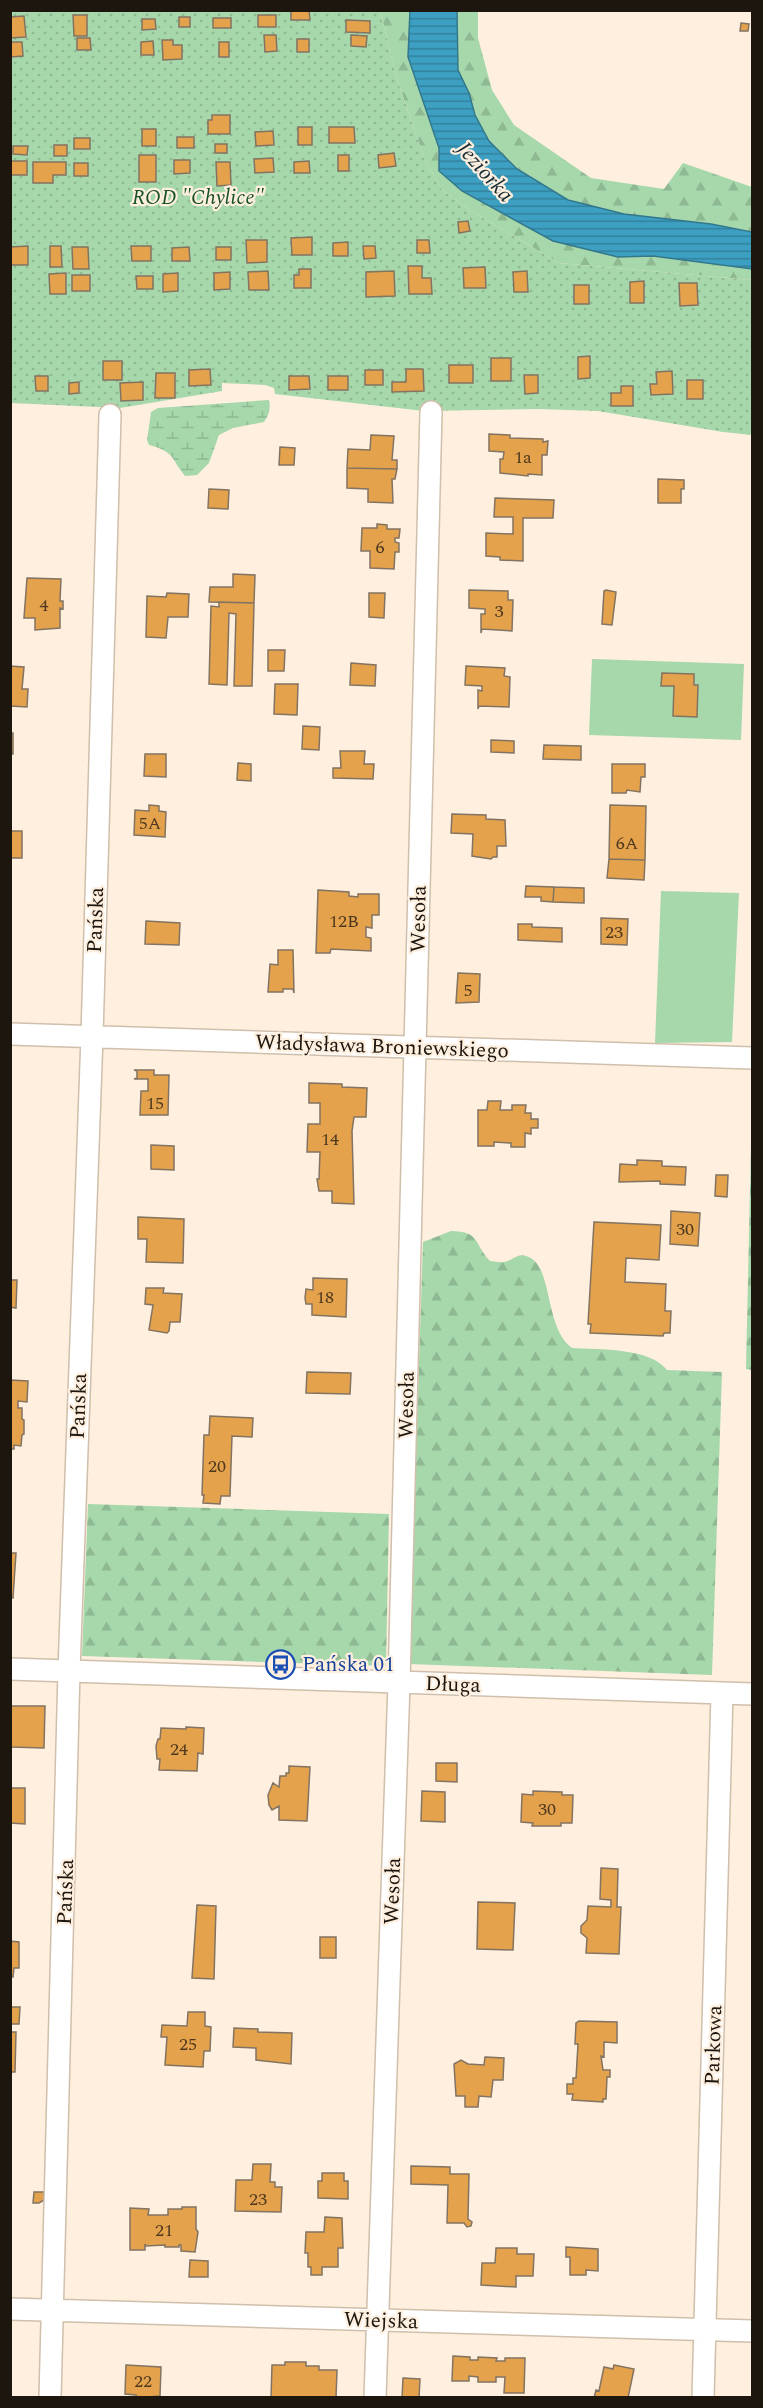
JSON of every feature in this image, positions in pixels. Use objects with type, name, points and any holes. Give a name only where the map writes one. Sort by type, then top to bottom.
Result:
[{"type":"street","name":"Wesoła","points":[[375,2397],[399,1683],[431,412]]},
{"type":"street","name":"Pańska","points":[[50,2397],[69,1671],[92,1036],[110,415]]},
{"type":"street","name":"Władysława Broniewskiego","points":[[10,1034],[753,1058]]},
{"type":"street","name":"Długa","points":[[10,1669],[753,1694]]},
{"type":"street","name":"Parkowa","points":[[703,2397],[723,1693]]},
{"type":"street","name":"Wiejska","points":[[10,2309],[753,2331]]},
{"type":"green space","name":"ROD \"Chylice\"","points":[[11,11],[380,11],[398,82],[424,158],[441,189],[468,209],[559,263],[752,280],[752,435],[598,411],[539,409],[424,411],[275,394],[274,388],[265,385],[222,383],[222,391],[120,408],[11,403]]},
{"type":"green space","points":[[380,11],[410,11],[408,57],[439,148],[438,158],[462,191],[553,241],[617,257],[653,256],[752,269],[752,280],[559,263],[468,209],[441,189],[424,158],[398,82]]},
{"type":"green space","points":[[457,11],[478,11],[478,38],[492,90],[514,125],[591,178],[664,189],[683,163],[752,187],[752,232],[711,224],[624,214],[568,200],[517,169],[489,141],[475,115],[469,93],[458,70]]},
{"type":"green space","points":[[269,400],[269,411],[264,422],[233,428],[219,435],[209,463],[197,475],[185,476],[168,453],[149,445],[147,440],[151,412],[158,408]]},
{"type":"green space","points":[[592,659],[744,664],[741,740],[589,735]]},
{"type":"green space","points":[[661,891],[739,893],[732,1042],[655,1043]]},
{"type":"green space","points":[[752,1101],[752,1370],[746,1369]]},
{"type":"green space","points":[[451,1231],[468,1233],[472,1236],[490,1261],[504,1262],[523,1255],[535,1261],[541,1270],[557,1326],[563,1338],[572,1348],[636,1353],[659,1363],[667,1370],[722,1372],[712,1675],[409,1664],[423,1242]]},
{"type":"green space","points":[[88,1504],[389,1514],[386,1666],[82,1656]]},
{"type":"water","name":"Jeziorka","points":[[410,11],[457,11],[458,70],[469,93],[475,115],[489,141],[517,169],[568,200],[624,214],[711,224],[752,232],[752,269],[653,256],[618,257],[553,241],[462,191],[439,171],[439,148],[408,57]]},
{"type":"building","points":[[291,10],[309,10],[310,20],[291,20]]},
{"type":"building","points":[[73,15],[87,15],[87,36],[74,36]]},
{"type":"building","points":[[258,15],[276,15],[276,27],[258,27]]},
{"type":"building","points":[[24,16],[26,37],[10,38],[10,17]]},
{"type":"building","points":[[179,17],[190,17],[190,27],[179,27]]},
{"type":"building","points":[[213,18],[231,18],[231,28],[213,28]]},
{"type":"building","points":[[142,19],[155,19],[156,29],[142,30]]},
{"type":"building","points":[[346,20],[370,21],[370,33],[346,32]]},
{"type":"building","points":[[741,23],[749,24],[748,31],[740,31]]},
{"type":"building","points":[[264,35],[276,35],[277,51],[265,52]]},
{"type":"building","points":[[351,35],[367,36],[366,47],[351,46]]},
{"type":"building","points":[[77,38],[90,38],[91,50],[77,50]]},
{"type":"building","points":[[297,39],[309,39],[309,52],[297,52]]},
{"type":"building","points":[[162,40],[173,40],[173,45],[182,45],[182,59],[163,60]]},
{"type":"building","points":[[153,41],[154,55],[141,55],[141,42]]},
{"type":"building","points":[[10,42],[22,42],[23,56],[11,57]]},
{"type":"building","points":[[219,42],[229,42],[229,57],[219,57]]},
{"type":"building","points":[[212,115],[230,115],[230,134],[208,134],[208,120],[212,120]]},
{"type":"building","points":[[298,127],[312,127],[312,145],[298,145]]},
{"type":"building","points":[[329,127],[354,127],[355,143],[329,143]]},
{"type":"building","points":[[142,129],[156,129],[156,146],[142,146]]},
{"type":"building","points":[[273,131],[274,145],[256,146],[255,132]]},
{"type":"building","points":[[177,137],[194,137],[194,148],[177,148]]},
{"type":"building","points":[[74,138],[90,138],[90,149],[74,149]]},
{"type":"building","points":[[215,144],[227,144],[227,153],[215,153]]},
{"type":"building","points":[[54,145],[67,145],[67,156],[54,156]]},
{"type":"building","points":[[13,146],[28,146],[27,155],[13,154]]},
{"type":"building","points":[[394,153],[396,166],[379,168],[378,155]]},
{"type":"building","points":[[139,155],[156,155],[156,182],[139,182]]},
{"type":"building","points":[[338,155],[349,155],[349,171],[338,171]]},
{"type":"building","points":[[273,158],[274,172],[255,173],[254,159]]},
{"type":"building","points":[[174,160],[190,160],[190,173],[174,174]]},
{"type":"building","points":[[10,161],[27,161],[27,175],[10,175]]},
{"type":"building","points":[[309,161],[310,173],[294,173],[294,162]]},
{"type":"building","points":[[33,162],[66,162],[66,175],[53,175],[53,183],[33,183]]},
{"type":"building","points":[[216,162],[230,162],[231,185],[217,186]]},
{"type":"building","points":[[74,163],[88,163],[88,176],[74,176]]},
{"type":"building","points":[[468,221],[470,231],[459,233],[458,222]]},
{"type":"building","points":[[312,237],[312,255],[292,255],[291,238]]},
{"type":"building","points":[[246,240],[267,240],[267,262],[247,263]]},
{"type":"building","points":[[417,240],[429,240],[430,253],[417,253]]},
{"type":"building","points":[[348,242],[348,256],[333,256],[333,243]]},
{"type":"building","points":[[28,246],[28,265],[10,265],[10,247]]},
{"type":"building","points":[[50,246],[61,246],[62,267],[50,267]]},
{"type":"building","points":[[131,246],[151,246],[151,261],[132,261]]},
{"type":"building","points":[[363,246],[375,246],[376,258],[364,259]]},
{"type":"building","points":[[72,247],[88,247],[89,269],[73,269]]},
{"type":"building","points":[[189,247],[190,261],[172,261],[172,248]]},
{"type":"building","points":[[216,247],[231,247],[231,260],[216,260]]},
{"type":"building","points":[[408,266],[422,266],[422,278],[431,278],[432,294],[409,294]]},
{"type":"building","points":[[485,267],[486,288],[464,288],[463,268]]},
{"type":"building","points":[[299,269],[311,269],[311,288],[294,288],[294,275],[299,275]]},
{"type":"building","points":[[268,271],[269,290],[249,290],[248,272]]},
{"type":"building","points":[[394,271],[395,296],[366,297],[366,272]]},
{"type":"building","points":[[527,271],[528,292],[514,292],[513,272]]},
{"type":"building","points":[[230,272],[230,289],[214,290],[214,273]]},
{"type":"building","points":[[66,273],[66,294],[50,294],[49,274]]},
{"type":"building","points":[[178,273],[178,291],[163,292],[163,274]]},
{"type":"building","points":[[72,275],[90,275],[90,291],[72,291]]},
{"type":"building","points":[[136,276],[153,276],[153,289],[137,289]]},
{"type":"building","points":[[644,281],[644,303],[630,303],[630,282]]},
{"type":"building","points":[[679,283],[697,283],[698,305],[680,306]]},
{"type":"building","points":[[574,285],[589,285],[589,304],[574,304]]},
{"type":"building","points":[[590,356],[590,378],[578,379],[578,357]]},
{"type":"building","points":[[491,358],[511,358],[511,381],[491,381]]},
{"type":"building","points":[[103,361],[122,361],[122,380],[103,380]]},
{"type":"building","points":[[449,365],[473,365],[473,383],[449,383]]},
{"type":"building","points":[[210,369],[211,385],[189,386],[189,370]]},
{"type":"building","points":[[406,369],[423,369],[424,391],[392,392],[392,382],[406,382]]},
{"type":"building","points":[[365,370],[383,370],[383,385],[365,385]]},
{"type":"building","points":[[672,371],[673,394],[651,395],[650,384],[657,384],[656,372]]},
{"type":"building","points":[[156,373],[175,373],[175,398],[155,398]]},
{"type":"building","points":[[524,375],[538,375],[538,393],[525,394]]},
{"type":"building","points":[[35,376],[48,376],[48,391],[36,391]]},
{"type":"building","points":[[289,376],[309,376],[310,389],[289,390]]},
{"type":"building","points":[[328,376],[348,376],[348,390],[328,390]]},
{"type":"building","points":[[687,380],[703,380],[703,399],[687,399]]},
{"type":"building","points":[[79,382],[79,393],[69,394],[69,383]]},
{"type":"building","points":[[143,382],[143,400],[121,401],[120,383]]},
{"type":"building","points":[[621,386],[633,386],[633,406],[611,406],[611,393],[621,393]]},
{"type":"building","points":[[489,434],[548,441],[547,455],[542,455],[542,475],[500,473],[500,459],[503,459],[504,452],[489,451]]},
{"type":"building","points":[[371,435],[394,436],[392,460],[397,460],[397,469],[347,468],[348,449],[370,450]]},
{"type":"building","points":[[280,447],[295,448],[294,465],[279,465]]},
{"type":"building","points":[[347,468],[397,469],[395,479],[392,479],[393,503],[368,502],[368,489],[347,488]]},
{"type":"building","points":[[658,479],[684,480],[684,489],[681,489],[681,503],[658,503]]},
{"type":"building","points":[[209,489],[229,490],[228,509],[208,508]]},
{"type":"building","points":[[495,498],[554,500],[553,518],[523,518],[523,561],[500,560],[500,557],[486,556],[486,533],[513,534],[513,517],[494,517]]},
{"type":"building","points":[[377,524],[387,525],[387,529],[400,529],[399,538],[395,538],[395,542],[399,543],[399,552],[395,552],[394,569],[370,568],[370,551],[361,551],[362,528],[377,528]]},
{"type":"building","points":[[233,574],[255,575],[254,603],[209,602],[210,587],[233,587]]},
{"type":"building","points":[[27,578],[61,579],[60,601],[63,601],[63,609],[60,608],[60,628],[35,630],[35,618],[24,618]]},
{"type":"building","points":[[469,590],[508,591],[508,600],[513,600],[512,631],[482,629],[481,633],[481,614],[485,614],[485,609],[469,608]]},
{"type":"building","points":[[604,591],[616,592],[612,625],[602,624]]},
{"type":"building","points":[[167,593],[189,594],[188,617],[168,617],[166,638],[146,637],[147,596],[166,597]]},
{"type":"building","points":[[369,593],[385,593],[384,618],[369,617]]},
{"type":"building","points":[[219,602],[254,603],[252,686],[234,686],[236,614],[229,613],[227,685],[209,684],[211,606],[219,607]]},
{"type":"building","points":[[268,650],[285,650],[284,671],[268,671]]},
{"type":"building","points":[[351,663],[376,665],[375,686],[350,685]]},
{"type":"building","points":[[10,666],[24,667],[22,689],[28,689],[27,707],[10,706]]},
{"type":"building","points":[[466,666],[505,668],[504,676],[510,677],[509,707],[479,706],[478,709],[478,690],[482,691],[482,686],[465,685]]},
{"type":"building","points":[[662,673],[694,674],[694,685],[698,685],[697,717],[673,716],[674,686],[661,686]]},
{"type":"building","points":[[275,684],[298,684],[297,715],[274,714]]},
{"type":"building","points":[[303,726],[320,727],[319,750],[302,749]]},
{"type":"building","points":[[10,733],[13,733],[13,754],[10,754]]},
{"type":"building","points":[[491,740],[514,741],[514,753],[491,752]]},
{"type":"building","points":[[544,745],[581,746],[581,760],[543,759]]},
{"type":"building","points":[[340,751],[365,751],[364,764],[374,764],[373,779],[333,778],[333,768],[341,768]]},
{"type":"building","points":[[145,754],[166,754],[166,777],[144,776]]},
{"type":"building","points":[[238,763],[251,764],[251,781],[237,780]]},
{"type":"building","points":[[612,764],[645,764],[645,777],[641,777],[640,792],[627,790],[626,793],[612,793]]},
{"type":"building","points":[[149,805],[159,806],[159,811],[166,812],[165,837],[134,835],[135,810],[149,811]]},
{"type":"building","points":[[610,805],[646,806],[645,860],[609,859]]},
{"type":"building","points":[[452,814],[486,815],[486,819],[505,820],[506,846],[497,846],[497,857],[491,859],[472,856],[473,834],[451,833]]},
{"type":"building","points":[[10,831],[22,831],[22,858],[10,858]]},
{"type":"building","points":[[609,859],[645,860],[644,880],[607,878]]},
{"type":"building","points":[[526,886],[554,887],[553,902],[541,901],[541,897],[525,897]]},
{"type":"building","points":[[554,887],[584,888],[584,903],[553,902]]},
{"type":"building","points":[[318,890],[349,892],[349,896],[358,897],[358,894],[379,894],[379,915],[372,915],[372,928],[366,927],[366,937],[371,938],[371,951],[331,949],[330,953],[316,953]]},
{"type":"building","points":[[601,918],[628,919],[627,945],[601,944]]},
{"type":"building","points":[[146,921],[180,923],[179,945],[145,944]]},
{"type":"building","points":[[518,924],[562,928],[562,942],[518,940]]},
{"type":"building","points":[[278,950],[293,950],[294,993],[293,989],[268,992],[270,964],[278,965]]},
{"type":"building","points":[[458,973],[480,974],[479,1002],[456,1003]]},
{"type":"building","points":[[134,1070],[154,1070],[154,1075],[169,1075],[168,1115],[140,1115],[141,1091],[148,1091],[148,1079],[134,1079],[137,1078],[137,1071]]},
{"type":"building","points":[[309,1083],[342,1084],[342,1087],[367,1088],[366,1117],[354,1117],[352,1131],[354,1204],[332,1203],[332,1191],[319,1191],[317,1179],[319,1179],[320,1152],[307,1152],[308,1124],[320,1124],[320,1103],[309,1103]]},
{"type":"building","points":[[488,1101],[501,1101],[500,1110],[512,1110],[512,1105],[526,1105],[525,1113],[531,1113],[531,1119],[538,1119],[538,1128],[531,1128],[531,1134],[525,1133],[525,1147],[511,1147],[511,1143],[494,1142],[494,1146],[478,1146],[478,1110],[487,1110]]},
{"type":"building","points":[[151,1145],[174,1146],[174,1170],[151,1169]]},
{"type":"building","points":[[637,1160],[662,1161],[662,1166],[686,1167],[685,1185],[660,1184],[660,1181],[619,1182],[620,1164],[637,1165]]},
{"type":"building","points":[[716,1175],[728,1175],[727,1197],[715,1196]]},
{"type":"building","points":[[671,1211],[700,1213],[698,1246],[670,1244]]},
{"type":"building","points":[[138,1217],[184,1219],[183,1263],[146,1262],[147,1239],[138,1239]]},
{"type":"building","points":[[594,1222],[661,1225],[659,1260],[626,1258],[625,1282],[666,1284],[665,1311],[671,1311],[670,1333],[664,1333],[663,1336],[590,1333],[591,1324],[588,1324]]},
{"type":"building","points":[[313,1278],[347,1279],[346,1317],[312,1315],[312,1304],[306,1304],[305,1298],[306,1289],[313,1290]]},
{"type":"building","points":[[10,1280],[17,1280],[16,1308],[10,1307]]},
{"type":"building","points":[[146,1288],[164,1288],[163,1293],[182,1294],[180,1322],[170,1322],[167,1333],[149,1330],[153,1305],[145,1304]]},
{"type":"building","points":[[307,1372],[351,1373],[350,1394],[306,1393]]},
{"type":"building","points":[[10,1380],[28,1381],[27,1402],[18,1401],[18,1408],[22,1408],[24,1434],[21,1446],[14,1445],[14,1449],[10,1449]]},
{"type":"building","points":[[210,1416],[253,1418],[252,1437],[232,1436],[230,1496],[221,1496],[220,1504],[203,1503],[204,1495],[202,1495],[204,1435],[209,1435]]},
{"type":"building","points":[[10,1553],[16,1553],[13,1598],[10,1597]]},
{"type":"building","points":[[11,1706],[45,1706],[44,1748],[11,1747]]},
{"type":"building","points":[[186,1727],[204,1728],[203,1754],[198,1753],[197,1771],[159,1770],[160,1759],[157,1759],[156,1746],[160,1739],[161,1728],[186,1729]]},
{"type":"building","points":[[436,1763],[457,1763],[457,1782],[436,1781]]},
{"type":"building","points":[[289,1766],[310,1767],[307,1821],[279,1820],[279,1806],[272,1810],[269,1805],[268,1795],[273,1783],[279,1787],[280,1776],[286,1776],[286,1773],[289,1773]]},
{"type":"building","points":[[10,1788],[25,1788],[25,1824],[10,1823]]},
{"type":"building","points":[[422,1791],[445,1792],[445,1822],[421,1821]]},
{"type":"building","points":[[533,1791],[562,1792],[562,1795],[573,1795],[572,1823],[561,1823],[561,1826],[532,1826],[533,1823],[521,1822],[522,1794],[533,1795]]},
{"type":"building","points":[[601,1868],[618,1869],[617,1907],[621,1907],[619,1954],[586,1953],[587,1938],[581,1933],[581,1926],[587,1920],[588,1906],[611,1907],[611,1900],[600,1899]]},
{"type":"building","points":[[478,1902],[515,1903],[513,1950],[477,1949]]},
{"type":"building","points":[[197,1905],[216,1906],[214,1979],[192,1978]]},
{"type":"building","points":[[320,1937],[336,1937],[336,1958],[320,1958]]},
{"type":"building","points":[[10,1941],[19,1942],[19,1968],[14,1968],[13,1977],[10,1977]]},
{"type":"building","points":[[10,2007],[20,2007],[19,2024],[10,2024]]},
{"type":"building","points":[[188,2012],[205,2012],[205,2026],[211,2027],[210,2051],[204,2051],[203,2067],[165,2065],[167,2037],[161,2037],[162,2025],[187,2026]]},
{"type":"building","points":[[579,2021],[617,2022],[617,2043],[604,2042],[604,2057],[601,2056],[603,2070],[610,2070],[610,2077],[607,2077],[606,2099],[603,2099],[603,2102],[572,2100],[573,2094],[567,2094],[567,2084],[573,2084],[573,2078],[576,2078],[578,2044],[575,2044],[576,2023]]},
{"type":"building","points":[[234,2028],[258,2029],[258,2032],[292,2033],[291,2064],[256,2060],[256,2048],[233,2047]]},
{"type":"building","points":[[10,2032],[16,2032],[15,2072],[10,2072]]},
{"type":"building","points":[[485,2057],[504,2058],[503,2080],[493,2080],[491,2097],[479,2096],[478,2107],[465,2107],[465,2096],[456,2096],[454,2064],[461,2060],[468,2064],[484,2065]]},
{"type":"building","points":[[253,2164],[271,2164],[270,2182],[275,2182],[275,2187],[282,2187],[281,2212],[235,2211],[236,2180],[252,2180]]},
{"type":"building","points":[[411,2166],[450,2167],[450,2174],[469,2174],[468,2219],[472,2222],[471,2226],[467,2227],[464,2223],[447,2223],[448,2185],[411,2184]]},
{"type":"building","points":[[322,2173],[344,2173],[344,2181],[348,2181],[348,2199],[318,2198],[318,2181],[322,2181]]},
{"type":"building","points":[[34,2192],[44,2192],[44,2200],[33,2203]]},
{"type":"building","points":[[182,2207],[196,2207],[198,2232],[195,2252],[181,2251],[181,2245],[165,2247],[165,2245],[146,2246],[145,2244],[145,2250],[130,2250],[130,2208],[149,2209],[148,2215],[168,2215],[168,2209],[182,2209]]},
{"type":"building","points":[[325,2217],[342,2218],[343,2248],[338,2248],[338,2267],[322,2267],[322,2275],[311,2275],[311,2267],[308,2267],[308,2253],[305,2253],[306,2232],[324,2232]]},
{"type":"building","points":[[566,2247],[598,2249],[598,2271],[586,2270],[586,2275],[570,2275],[570,2257],[566,2257]]},
{"type":"building","points":[[496,2248],[517,2248],[517,2254],[534,2254],[533,2276],[516,2276],[516,2287],[481,2285],[482,2263],[495,2263]]},
{"type":"building","points":[[190,2260],[208,2261],[208,2277],[189,2277]]},
{"type":"building","points":[[453,2356],[470,2357],[470,2360],[478,2360],[478,2357],[497,2358],[496,2361],[505,2361],[505,2358],[525,2358],[524,2393],[504,2393],[505,2377],[496,2377],[496,2382],[478,2382],[478,2377],[469,2376],[469,2381],[452,2381]]},
{"type":"building","points":[[285,2362],[306,2362],[306,2366],[319,2366],[319,2370],[337,2370],[336,2398],[271,2398],[272,2365],[285,2365]]},
{"type":"building","points":[[126,2365],[161,2367],[160,2396],[137,2398],[136,2395],[125,2394]]},
{"type":"building","points":[[614,2365],[634,2369],[628,2398],[594,2398],[596,2390],[599,2391],[604,2367],[613,2369]]},
{"type":"building","points":[[403,2378],[420,2379],[419,2398],[402,2398]]},
{"type":"place","name":"Pańska 01","points":[[281,1664]]}]
